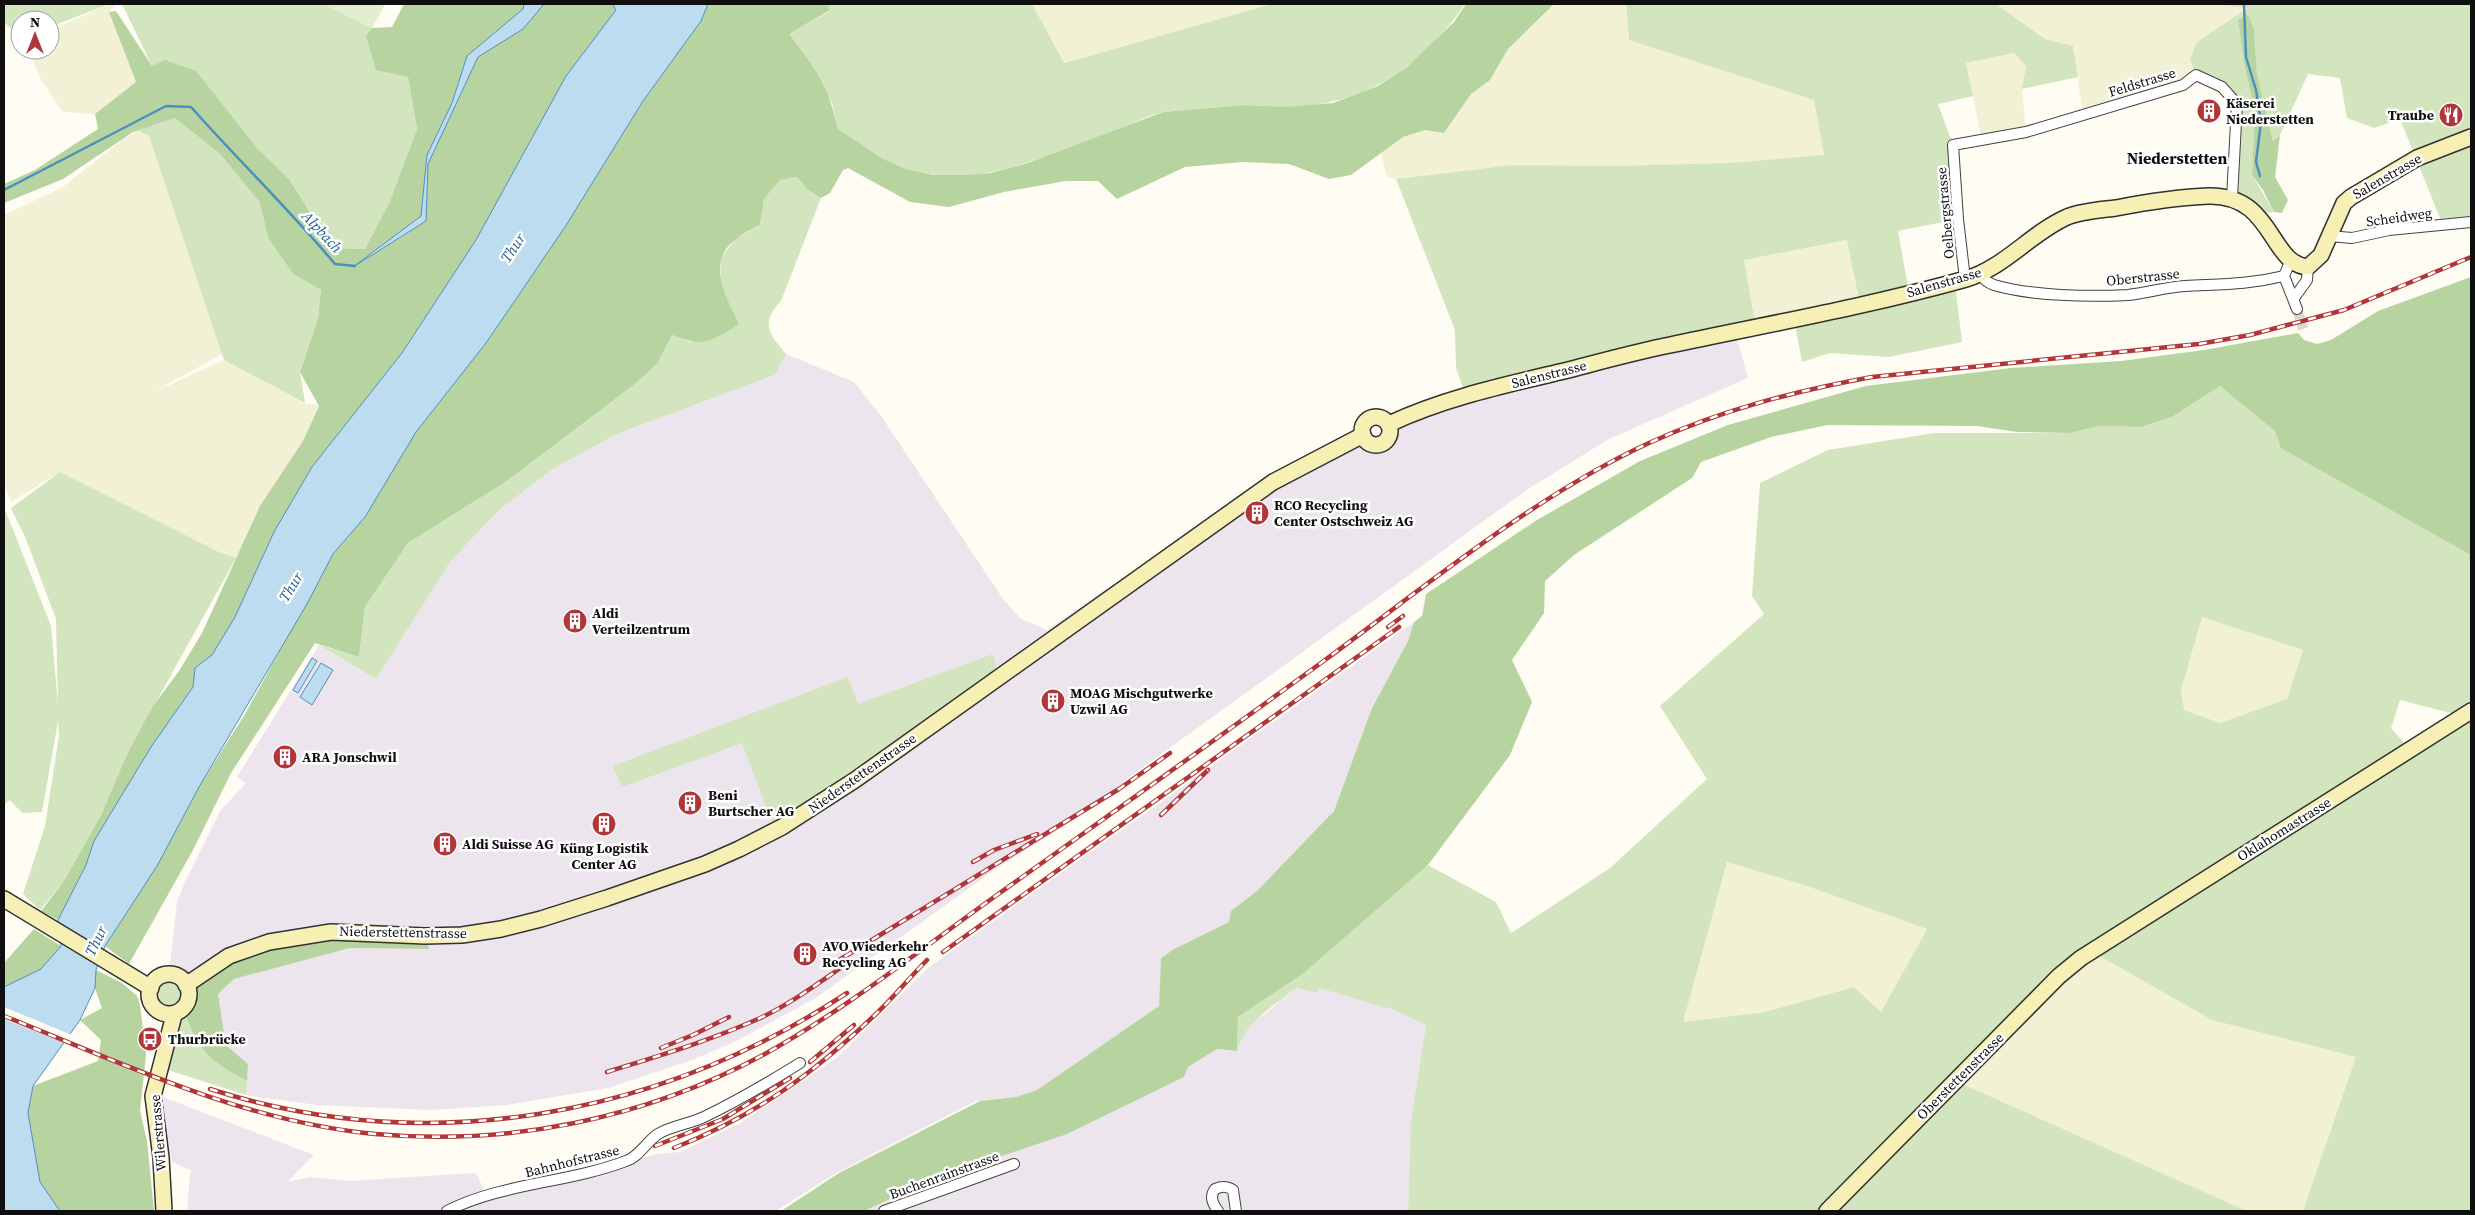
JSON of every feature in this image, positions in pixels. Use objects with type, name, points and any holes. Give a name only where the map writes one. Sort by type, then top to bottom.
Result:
[{"type":"street","name":"Feldstrasse","points":[[1953,145],[2026,132],[2183,85],[2196,75],[2222,87],[2237,104],[2232,198]]},
{"type":"street","name":"Salenstrasse","points":[[2308,267],[2321,256],[2344,203],[2351,197],[2417,158],[2471,136]]},
{"type":"street","name":"Oelbergstrasse","points":[[1953,145],[1958,220],[1973,276]]},
{"type":"street","name":"Salenstrasse","points":[[1388,424],[1414,413],[1485,390],[1667,345],[1860,304],[1973,276],[2068,217],[2151,201],[2211,196],[2232,198],[2250,209],[2268,228],[2287,269]]},
{"type":"street","name":"Scheidweg","points":[[2330,236],[2352,238],[2389,230],[2471,222]]},
{"type":"street","points":[[2294,298],[2307,280],[2308,267],[2299,266],[2287,269],[2291,296],[2294,298],[2297,309]]},
{"type":"street","name":"Oberstrasse","points":[[1973,276],[1993,285],[2025,291],[2108,295],[2130,294],[2184,286],[2237,285],[2287,269]]},
{"type":"street","points":[[1375,417],[1383,419],[1388,424],[1390,436],[1382,444],[1374,445],[1367,442],[1362,435],[1363,427],[1367,420],[1375,417]]},
{"type":"street","name":"Niederstettenstrasse","points":[[186,985],[229,956],[269,942],[331,932],[425,936],[462,935],[502,929],[560,914],[642,886],[739,849],[782,827],[854,780],[1274,482],[1362,435]]},
{"type":"street","name":"Oklahomastrasse","points":[[2097,946],[2471,712]]},
{"type":"street","points":[[4,900],[151,988],[158,977],[169,973],[181,978],[186,985],[186,1002],[167,1014]]},
{"type":"street","name":"Oberstettenstrasse","points":[[1827,1211],[2060,976],[2097,946]]},
{"type":"street","name":"Wilerstrasse","points":[[151,988],[152,1004],[167,1014],[162,1055],[153,1096],[161,1157],[164,1211]]},
{"type":"street","name":"Bahnhofstrasse","points":[[447,1211],[486,1196],[604,1169],[629,1160],[658,1134],[702,1118],[749,1095],[800,1063]]},
{"type":"street","name":"Buchenrainstrasse","points":[[884,1211],[1014,1164]]},
{"type":"street","points":[[1218,1211],[1213,1203],[1212,1196],[1215,1189],[1229,1187],[1233,1190],[1236,1211]]},
{"type":"shaded area","points":[[109,4],[116,4],[109,12],[136,82],[95,114],[63,112],[41,80],[33,60],[60,60],[60,26]]},
{"type":"shaded area","points":[[1032,4],[1272,4],[1063,63]]},
{"type":"shaded area","points":[[1554,4],[1626,4],[1629,40],[1814,100],[1824,155],[1728,163],[1610,166],[1512,165],[1396,179],[1387,177],[1381,153],[1403,137],[1425,130],[1444,133],[1471,94],[1490,80],[1508,49]]},
{"type":"shaded area","points":[[1996,4],[2216,4],[2249,8],[2238,16],[2196,75],[2083,115],[2073,46],[2045,39]]},
{"type":"shaded area","points":[[2015,53],[2026,66],[2022,89],[2026,132],[1982,140],[1966,63]]},
{"type":"shaded area","points":[[138,130],[160,140],[222,354],[150,394],[224,360],[304,403],[319,405],[303,441],[236,558],[219,552],[60,472],[11,502],[4,484],[4,215],[63,187],[122,140]]},
{"type":"shaded area","points":[[1848,240],[1860,304],[1756,327],[1744,260]]},
{"type":"shaded area","points":[[1735,331],[1748,378],[1609,439],[1528,489],[1124,781],[1127,787],[1000,866],[814,999],[734,1042],[692,1060],[608,1088],[507,1105],[430,1110],[317,1105],[246,1095],[248,1064],[226,1045],[218,993],[234,979],[350,948],[428,949],[425,936],[366,932],[184,981],[177,975],[169,973],[177,902],[185,882],[220,811],[246,783],[237,777],[319,645],[364,672],[414,617],[450,562],[499,510],[553,469],[617,434],[775,375],[786,354],[854,382],[881,416],[1003,599],[1021,619],[1047,630],[1107,588],[1113,596],[1273,482],[1363,435],[1367,442],[1374,445],[1382,444],[1390,436],[1389,424],[1414,413]]},
{"type":"shaded area","points":[[2202,616],[2303,650],[2287,699],[2220,723],[2184,710],[2181,690]]},
{"type":"shaded area","points":[[1414,622],[1408,641],[1372,708],[1339,802],[1327,820],[1229,922],[1174,949],[1161,958],[1159,1006],[1037,1090],[1016,1097],[976,1101],[836,1173],[776,1211],[187,1211],[190,1174],[192,1171],[172,1162],[164,1119],[163,1097],[314,1155],[287,1182],[310,1177],[349,1181],[474,1173],[478,1176],[486,1196],[604,1169],[656,1154],[680,1152],[739,1124],[838,1057],[928,968]]},
{"type":"shaded area","points":[[1727,862],[1807,886],[1927,929],[1881,1012],[1854,987],[1765,1012],[1682,1022]]},
{"type":"shaded area","points":[[2096,954],[2212,1020],[2357,1057],[2303,1211],[2247,1211],[1961,1084]]},
{"type":"shaded area","points":[[1319,987],[1394,1010],[1426,1025],[1411,1119],[1408,1211],[864,1211],[1188,1067],[1217,1049],[1237,1051],[1241,1039],[1258,1017],[1260,1018],[1296,988],[1317,993]]},
{"type":"green space","points":[[4,4],[109,4],[60,23],[60,10],[10,10],[10,28],[4,22]]},
{"type":"green space","points":[[122,4],[324,4],[372,28],[366,36],[408,77],[417,129],[390,201],[365,249],[333,248],[316,238],[327,225],[314,217],[289,179],[257,148],[152,66]]},
{"type":"green space","points":[[324,4],[385,4],[372,28]]},
{"type":"green space","points":[[404,4],[524,4],[523,9],[467,56],[452,103],[427,155],[422,216],[361,262],[426,221],[428,164],[478,57],[523,29],[544,4],[612,4],[616,10],[566,76],[476,240],[402,353],[312,467],[274,532],[235,617],[212,655],[195,668],[193,687],[151,747],[94,841],[86,865],[58,920],[41,911],[64,881],[101,815],[127,754],[153,706],[179,671],[202,633],[260,506],[303,441],[319,406],[300,372],[318,318],[321,290],[293,274],[268,238],[260,203],[221,155],[175,118],[133,132],[63,179],[4,203],[4,184],[35,170],[98,129],[95,114],[136,82],[109,12],[116,11],[152,66],[165,60],[196,71],[257,148],[289,179],[316,221],[327,225],[316,238],[333,248],[365,249],[390,201],[417,129],[408,77],[376,70],[366,36],[372,28],[392,27]]},
{"type":"green space","points":[[708,4],[828,4],[830,10],[789,34],[820,78],[830,100],[838,129],[883,159],[906,169],[933,175],[965,175],[990,173],[1028,163],[1163,112],[1245,105],[1285,107],[1333,103],[1378,86],[1407,67],[1454,22],[1466,4],[1554,4],[1508,49],[1490,80],[1471,94],[1444,133],[1425,130],[1403,137],[1351,175],[1329,179],[1289,164],[1243,162],[1185,167],[1117,199],[1098,181],[1066,181],[1004,192],[949,207],[910,202],[848,168],[843,170],[830,193],[821,198],[808,190],[797,177],[780,180],[764,199],[760,225],[736,239],[727,248],[722,258],[721,280],[739,324],[707,341],[692,341],[672,335],[657,364],[635,384],[507,481],[408,543],[365,607],[359,657],[315,643],[231,773],[193,850],[129,964],[105,946],[157,866],[199,787],[245,714],[333,554],[365,517],[416,432],[486,343],[565,227],[643,101],[701,21]]},
{"type":"green space","points":[[828,4],[1032,4],[1064,63],[1272,4],[1465,4],[1448,27],[1409,65],[1388,80],[1339,100],[1312,105],[1283,107],[1246,105],[1163,112],[1033,161],[983,173],[958,176],[932,174],[897,166],[870,152],[838,129],[832,103],[788,34],[830,11]]},
{"type":"green space","points":[[1626,4],[1996,4],[2045,39],[2073,46],[2078,77],[2022,89],[2026,66],[2014,53],[1966,63],[1973,96],[1938,104],[1953,145],[1958,219],[1898,231],[1909,292],[1955,283],[1962,342],[1889,357],[1830,353],[1802,362],[1794,319],[1860,304],[1847,240],[1744,260],[1755,322],[1557,365],[1464,390],[1456,368],[1455,330],[1396,179],[1512,165],[1610,166],[1728,163],[1824,155],[1814,100],[1629,40]]},
{"type":"green space","points":[[2216,4],[2471,4],[2471,219],[2442,223],[2400,119],[2374,128],[2347,118],[2340,78],[2308,74],[2280,135],[2273,141],[2257,74],[2254,30],[2238,20],[2244,63],[2255,112],[2252,175],[2274,212],[2256,214],[2232,198],[2237,104],[2196,75],[2190,59],[2197,42],[2248,8]]},
{"type":"green space","points":[[2248,15],[2254,30],[2257,74],[2273,141],[2280,135],[2275,177],[2288,200],[2282,213],[2274,212],[2263,190],[2252,175],[2255,112],[2244,63],[2238,20]]},
{"type":"green space","points":[[175,118],[221,155],[260,203],[268,238],[293,274],[321,290],[318,318],[300,371],[305,403],[224,360],[149,136],[138,130]]},
{"type":"green space","points":[[797,177],[808,190],[821,198],[781,301],[774,309],[769,322],[771,334],[786,354],[775,375],[617,434],[553,469],[499,510],[450,562],[376,679],[319,645],[359,657],[365,607],[408,543],[507,481],[635,384],[657,364],[672,335],[691,342],[721,286],[720,259],[735,239],[760,225],[764,199],[780,180]]},
{"type":"green space","points":[[2471,277],[2471,555],[2281,448],[2275,431],[2220,386],[2172,417],[2141,427],[2099,426],[2070,433],[2017,432],[1977,426],[1828,425],[1771,437],[1701,462],[1692,478],[1574,555],[1545,581],[1544,613],[1512,660],[1532,702],[1510,755],[1428,865],[1304,973],[1238,1017],[1237,1051],[1217,1049],[1188,1067],[1184,1077],[1067,1134],[934,1179],[864,1211],[781,1211],[839,1173],[980,1101],[1016,1097],[1037,1090],[1159,1006],[1161,958],[1174,949],[1229,922],[1231,911],[1257,891],[1334,811],[1372,708],[1408,641],[1414,622],[1422,616],[1426,594],[1537,520],[1640,461],[1728,425],[1866,386],[2011,368],[2121,361],[2204,350],[2298,333],[2304,340],[2317,344],[2331,340],[2378,311]]},
{"type":"green space","points":[[2220,386],[2280,432],[2342,475],[2471,555],[2471,1211],[2303,1211],[2356,1057],[2212,1020],[2096,954],[1962,1084],[2247,1211],[1408,1211],[1411,1119],[1426,1025],[1394,1010],[1319,988],[1317,993],[1296,988],[1261,1015],[1241,1040],[1237,1051],[1238,1017],[1304,973],[1428,865],[1496,902],[1511,933],[1610,868],[1707,779],[1660,706],[1764,614],[1752,596],[1760,483],[1828,450],[1934,433],[2070,433],[2099,426],[2141,427],[2172,417]],"holes":[[[2202,617],[2303,650],[2287,699],[2220,723],[2184,710],[2181,690]],[[2400,700],[2458,715],[2407,746],[2391,728]],[[1727,862],[1807,886],[1927,929],[1881,1012],[1854,987],[1765,1012],[1683,1022]]]},
{"type":"green space","points":[[60,472],[219,552],[236,558],[127,754],[101,815],[64,881],[40,910],[23,894],[45,826],[59,736],[58,721],[42,812],[22,813],[10,800],[4,804],[4,507],[51,626],[58,705],[56,619],[26,539],[11,508]]},
{"type":"green space","points":[[1238,498],[775,830],[742,743],[622,787],[613,766],[848,677],[858,704],[993,654],[997,670]]},
{"type":"green space","points":[[34,929],[61,946],[41,969],[4,987],[4,963]]},
{"type":"green space","points":[[425,936],[429,949],[350,948],[234,979],[218,994],[226,1045],[248,1064],[247,1081],[209,1056],[196,1039],[186,1016],[202,975],[269,942]]},
{"type":"green space","points":[[96,970],[122,983],[137,996],[140,1005],[146,1054],[140,1111],[147,1141],[154,1211],[60,1211],[40,1182],[28,1113],[33,1086],[98,1061],[101,1040],[80,1020],[102,1008],[95,988]]},
{"type":"green space","points":[[168,982],[177,985],[180,994],[177,1003],[168,1006],[159,1003],[156,994],[159,985]]},
{"type":"green space","points":[[186,1016],[196,1039],[209,1056],[247,1081],[246,1095],[168,1070],[178,1024]]},
{"type":"water","points":[[524,4],[544,4],[523,29],[478,57],[428,164],[426,221],[353,267],[421,216],[427,155],[452,103],[467,56],[523,9]]},
{"type":"water","name":"Thur","points":[[612,4],[708,4],[701,21],[643,101],[565,227],[486,343],[416,432],[365,517],[333,554],[307,604],[199,787],[157,866],[105,946],[96,970],[95,988],[80,1020],[33,1086],[28,1113],[40,1182],[60,1211],[4,1211],[4,987],[41,969],[61,946],[58,920],[86,865],[94,841],[151,747],[193,687],[195,668],[212,655],[235,617],[274,532],[312,467],[402,353],[476,240],[566,76],[616,10]]},
{"type":"water","points":[[312,658],[317,661],[298,693],[293,690]]},
{"type":"water","points":[[321,663],[333,670],[312,705],[300,697]]},
{"type":"pier","points":[[4,1007],[72,1035],[66,1044],[4,1019]]},
{"type":"waterway","points":[[2244,4],[2246,57],[2256,90],[2261,122],[2256,162],[2260,176]]},
{"type":"waterway","name":"Alpbach","points":[[4,190],[166,106],[191,107],[335,264],[355,266]]},
{"type":"tunnel","points":[[2297,309],[2303,329]]},
{"type":"railway","points":[[4,1016],[140,1071],[232,1104],[279,1117],[327,1127],[375,1134],[425,1137],[475,1136],[575,1123],[623,1111],[671,1096],[718,1077],[763,1055],[822,1020],[1242,720],[1482,543],[1565,488],[1649,443],[1731,411],[1787,395],[1872,377],[2199,344],[2250,335],[2344,310],[2471,257]]},
{"type":"railway","points":[[1388,627],[1403,616]]},
{"type":"railway","points":[[943,952],[1399,627]]},
{"type":"railway","points":[[831,965],[1119,789],[1170,753]]},
{"type":"railway","points":[[1161,815],[1208,770]]},
{"type":"railway","points":[[973,862],[994,850],[1037,834]]},
{"type":"railway","points":[[674,1148],[732,1122],[807,1074],[877,1013],[927,960]]},
{"type":"railway","points":[[607,1072],[702,1041],[758,1019],[792,1001],[845,965]]},
{"type":"railway","points":[[210,1089],[292,1110],[375,1121],[458,1122],[540,1114],[620,1096],[699,1070],[774,1036],[847,993]]},
{"type":"railway","points":[[661,1048],[729,1017]]},
{"type":"railway","points":[[810,1062],[854,1025]]},
{"type":"railway","points":[[655,1146],[723,1119],[790,1078]]},
{"type":"place","name":"Käserei Niederstetten","points":[[2209,111]]},
{"type":"place","name":"Traube","points":[[2451,115]]},
{"type":"place","name":"RCO Recycling Center Ostschweiz AG","points":[[1257,513]]},
{"type":"place","name":"Aldi Verteilzentrum","points":[[575,621]]},
{"type":"place","name":"MOAG Mischgutwerke Uzwil AG","points":[[1053,701]]},
{"type":"place","name":"ARA Jonschwil","points":[[285,757]]},
{"type":"place","name":"Beni Burtscher AG","points":[[690,803]]},
{"type":"place","name":"Küng Logistik Center AG","points":[[604,824]]},
{"type":"place","name":"Aldi Suisse AG","points":[[445,844]]},
{"type":"place","name":"AVO Wiederkehr Recycling AG","points":[[805,954]]},
{"type":"place","name":"Thurbrücke","points":[[150,1039]]},
{"type":"district","name":"Niederstetten","points":[[2177,158]]}]
